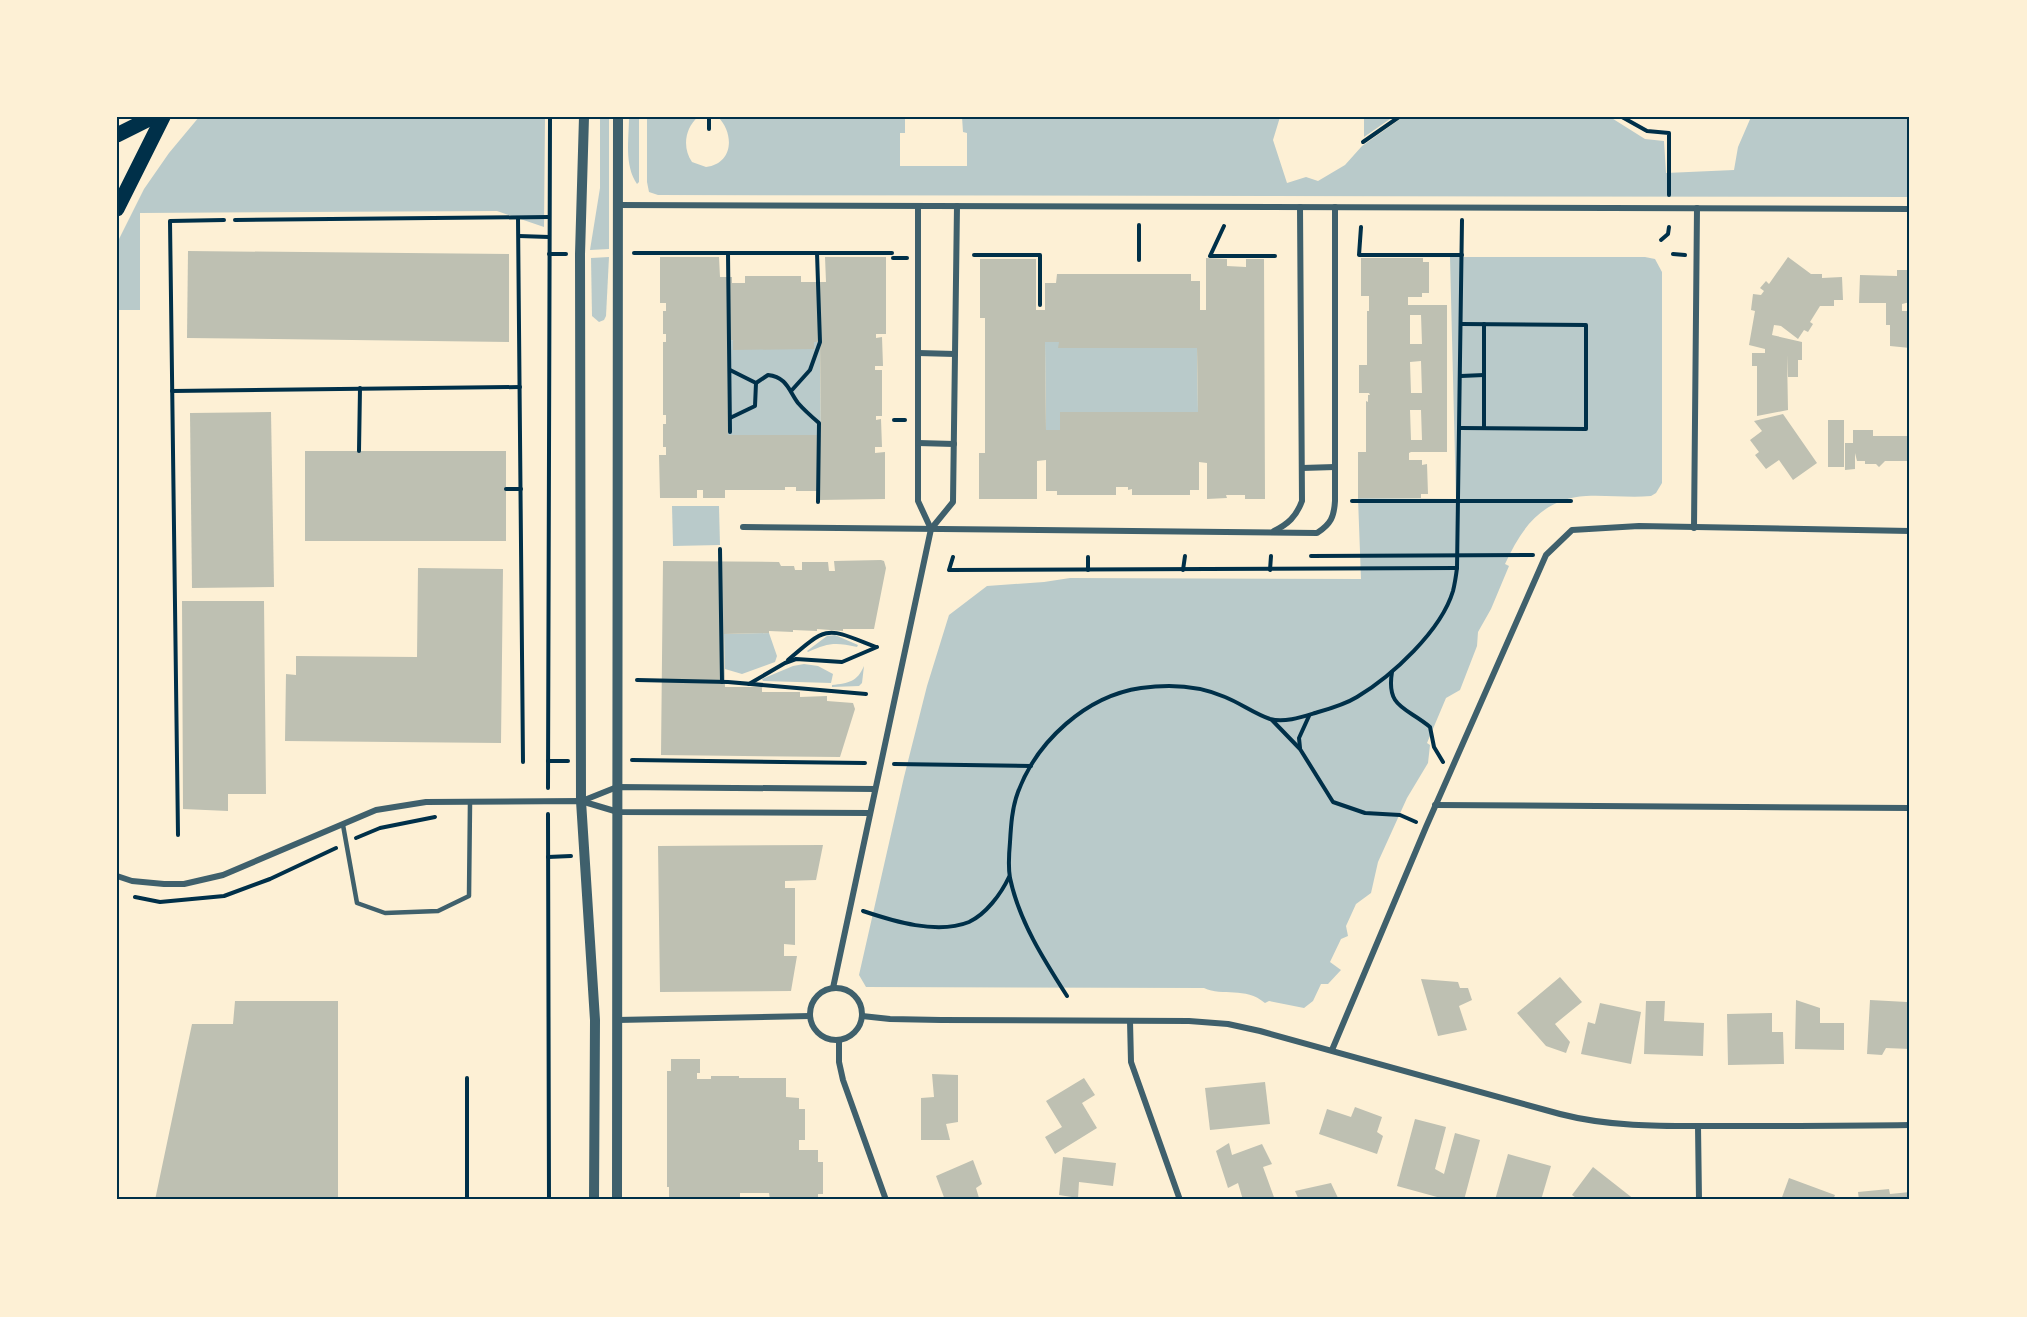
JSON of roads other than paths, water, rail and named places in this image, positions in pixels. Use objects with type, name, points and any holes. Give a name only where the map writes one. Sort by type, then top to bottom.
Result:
[{"type":"main road","points":[[117,135],[153,117]]},
{"type":"main road","points":[[117,209],[163,117]]},
{"type":"street","points":[[584,117],[580,254],[581,801],[595,1020],[594,1200]]},
{"type":"street","points":[[617,1200],[618,117]]},
{"type":"street","points":[[617,206],[1910,209]]},
{"type":"street","points":[[833,988],[931,529],[953,501],[957,206]]},
{"type":"street","points":[[918,207],[918,501],[931,529]]},
{"type":"street","points":[[1273,532],[1286,525],[1298,512],[1302,501],[1300,207]]},
{"type":"street","points":[[743,527],[1317,533],[1327,527],[1334,516],[1335,207]]},
{"type":"street","points":[[1694,528],[1697,208]]},
{"type":"street","points":[[918,353],[955,354]]},
{"type":"street","points":[[918,443],[954,444]]},
{"type":"street","points":[[1302,468],[1335,467]]},
{"type":"street","points":[[1332,1050],[1435,805],[1546,555],[1572,530],[1639,526],[1910,531]]},
{"type":"street","points":[[581,801],[618,787],[875,789]]},
{"type":"street","points":[[117,876],[132,881],[184,884],[223,876],[376,810],[426,802],[581,801],[618,812],[870,813]]},
{"type":"street","points":[[1435,805],[1910,808]]},
{"type":"street","points":[[833,988],[840,988],[854,995],[862,1008],[861,1023],[852,1035],[839,1040],[830,1039],[817,1031],[810,1016],[813,1001],[818,994],[833,988]]},
{"type":"street","points":[[617,1020],[810,1016]]},
{"type":"street","points":[[862,1016],[920,1020],[1189,1021],[1228,1024],[1588,1120],[1698,1126],[1910,1125]]},
{"type":"street","points":[[1131,1021],[1130,1058],[1180,1200]]},
{"type":"street","points":[[839,1040],[838,1056],[843,1080],[886,1200]]},
{"type":"street","points":[[1698,1126],[1699,1200]]},
{"type":"lane","points":[[343,825],[357,903],[385,913],[438,911],[469,896],[470,803]]}]
